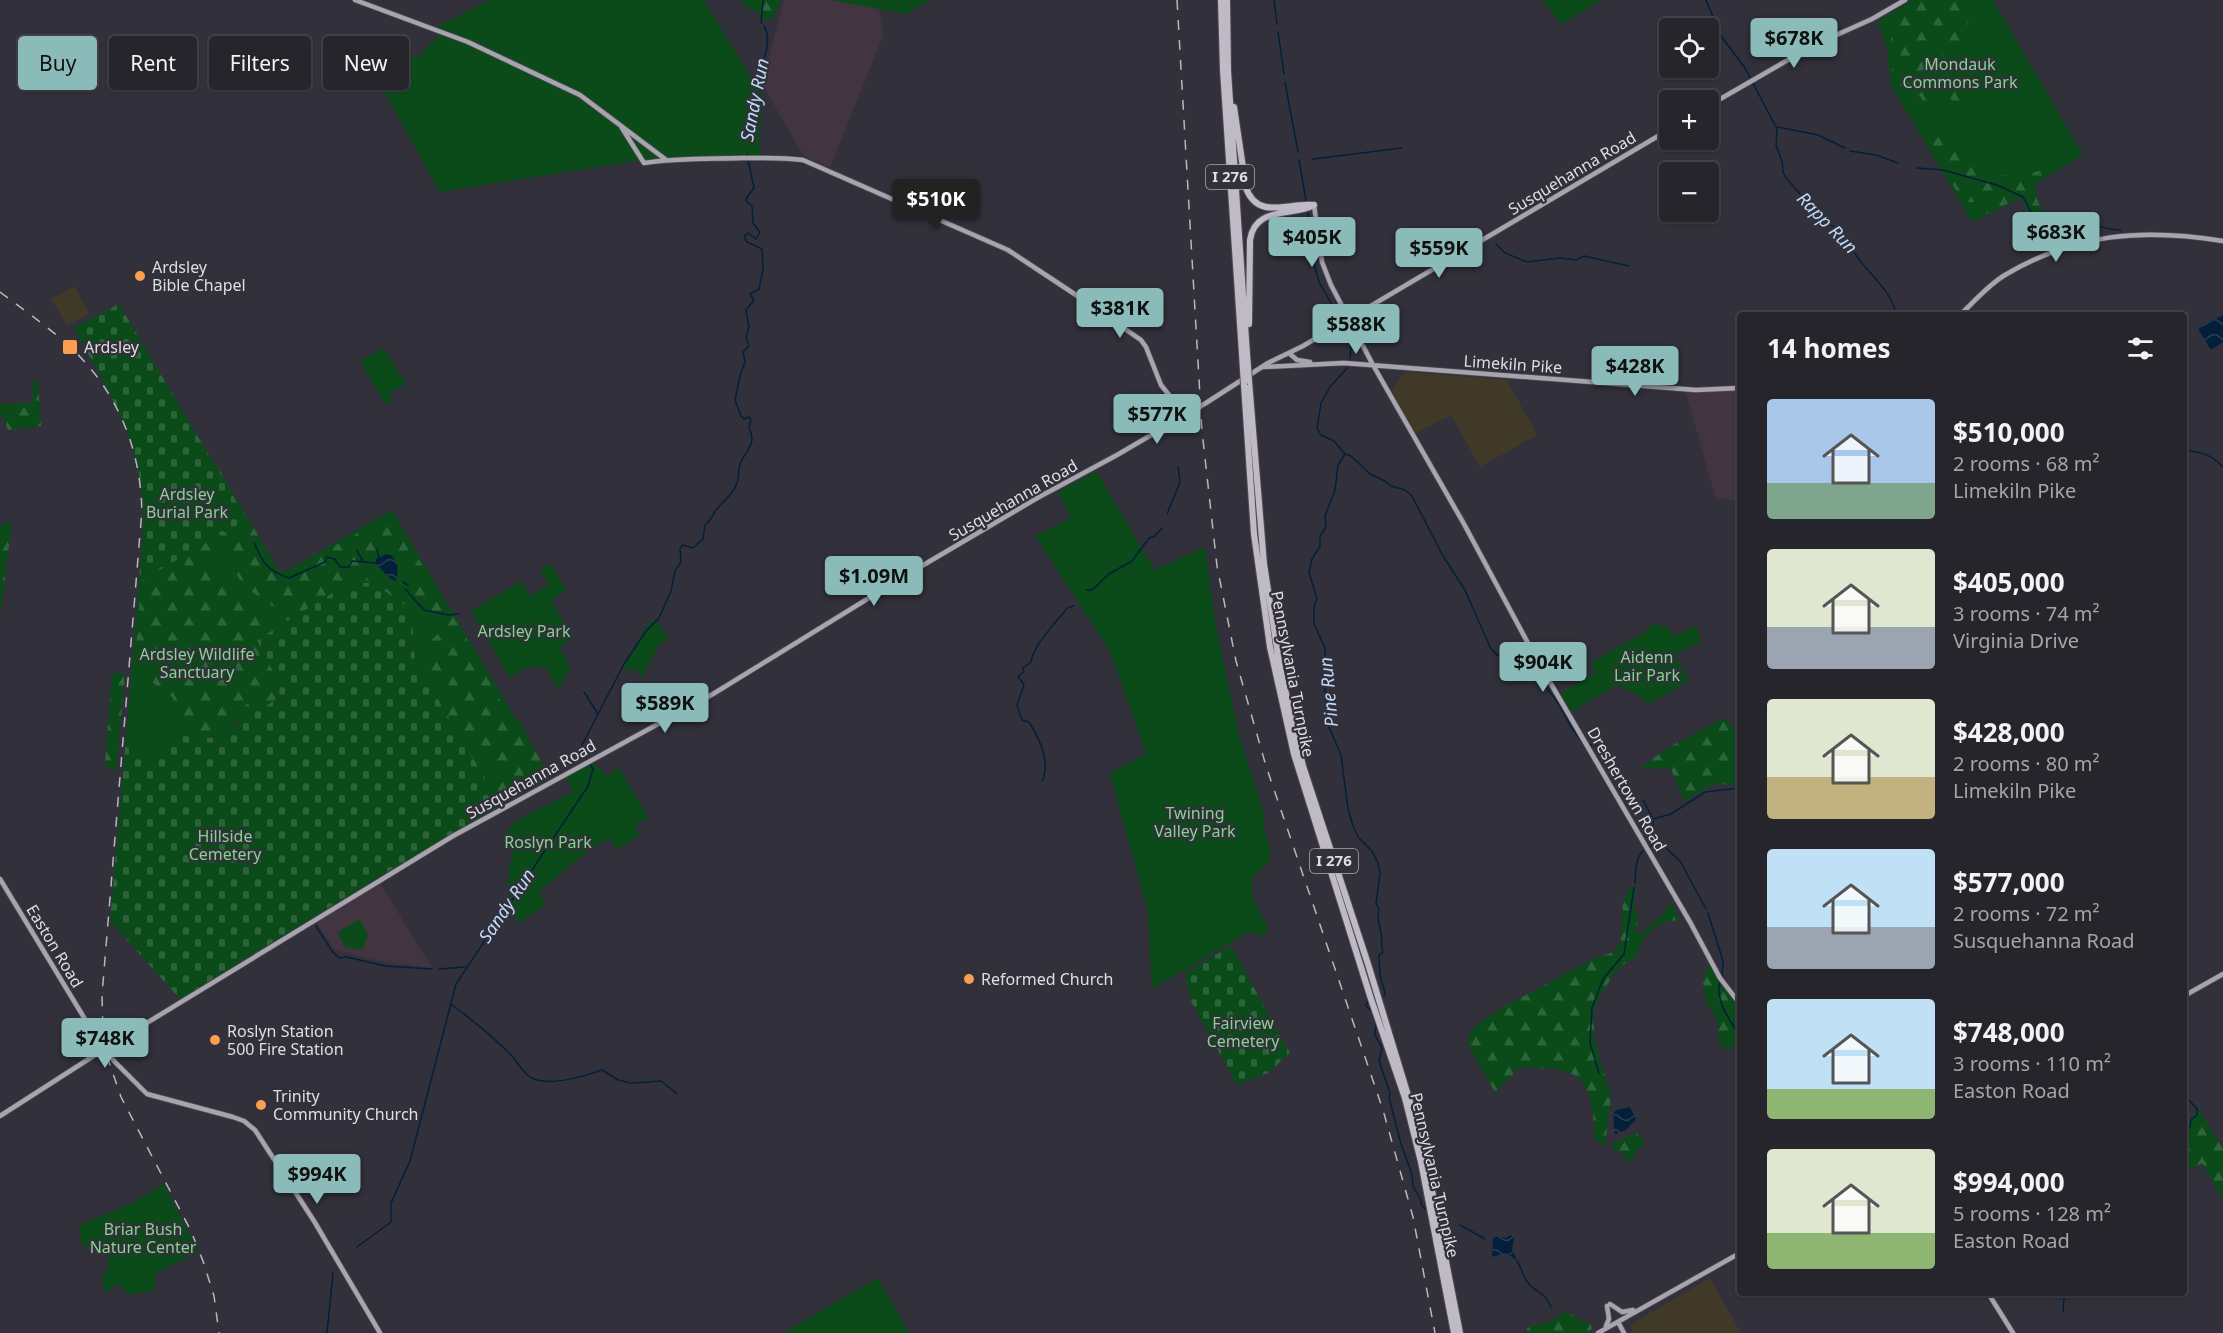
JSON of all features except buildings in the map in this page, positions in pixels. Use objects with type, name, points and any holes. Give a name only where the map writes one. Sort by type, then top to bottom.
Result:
[{"type":"highway","name":"Pennsylvania Turnpike","points":[[1221,0],[1223,70],[1246,383],[1254,534],[1270,647],[1294,754],[1407,1107],[1423,1172],[1454,1333]]},
{"type":"highway","name":"Pennsylvania Turnpike","points":[[1227,0],[1227,44],[1244,354]]},
{"type":"highway","points":[[1227,44],[1247,192],[1257,203],[1267,208],[1314,206]]},
{"type":"highway","points":[[1244,354],[1250,240],[1253,229],[1259,220],[1267,216],[1314,206]]},
{"type":"highway","name":"Pennsylvania Turnpike","points":[[1246,383],[1263,554],[1280,668],[1303,765],[1412,1105],[1432,1190],[1460,1333]]},
{"type":"main road","points":[[355,0],[468,42],[580,95],[666,160]]},
{"type":"main road","points":[[1719,100],[1814,45],[1872,19],[1905,0]]},
{"type":"main road","points":[[622,128],[644,164],[666,160],[744,158],[802,160],[1008,250],[1141,340],[1161,385],[1185,415]]},
{"type":"main road","name":"Susquehanna Road","points":[[0,1116],[453,836],[712,694],[903,577],[1199,407],[1260,368],[1659,135]]},
{"type":"main road","name":"Dreshertown Road","points":[[1314,206],[1322,262],[1331,285],[1373,365],[1464,524],[1537,660],[1690,922],[1720,978],[1737,1000]]},
{"type":"main road","points":[[1963,312],[2003,276],[2048,254],[2083,241],[2132,234],[2185,236],[2223,241]]},
{"type":"main road","points":[[1289,353],[1295,359],[1304,362]]},
{"type":"main road","points":[[1282,366],[1285,363],[1319,363]]},
{"type":"main road","points":[[1260,368],[1319,363]]},
{"type":"main road","name":"Limekiln Pike","points":[[1319,363],[1373,365],[1696,390],[1737,388]]},
{"type":"main road","points":[[1172,398],[1192,407],[1199,407]]},
{"type":"main road","points":[[1179,401],[1185,415]]},
{"type":"main road","name":"Easton Road","points":[[0,879],[104,1050],[147,1094],[233,1117],[255,1130],[380,1333]]},
{"type":"main road","points":[[2187,994],[2223,974]]},
{"type":"main road","points":[[1604,1333],[1647,1305],[1737,1254]]},
{"type":"main road","points":[[1990,1296],[2013,1333]]},
{"type":"main road","points":[[1598,1333],[1652,1305],[1656,1300]]},
{"type":"main road","points":[[1598,1333],[1609,1322],[1609,1305],[1624,1312],[1647,1305]]},
{"type":"main road","points":[[1618,1323],[1624,1333]]},
{"type":"shaded area","points":[[784,0],[831,0],[879,9],[883,36],[830,167],[804,156],[762,84]]},
{"type":"shaded area","points":[[74,286],[90,314],[67,325],[51,299]]},
{"type":"shaded area","points":[[1404,372],[1507,380],[1537,435],[1480,467],[1452,417],[1449,416],[1414,434],[1392,390]]},
{"type":"shaded area","points":[[1737,390],[1737,500],[1716,499],[1686,393]]},
{"type":"shaded area","points":[[380,883],[432,968],[383,962],[335,950],[316,922]]},
{"type":"shaded area","points":[[1710,1278],[1741,1333],[1633,1333],[1631,1326],[1633,1323]]},
{"type":"green space","points":[[490,0],[704,0],[765,101],[759,134],[760,155],[636,161],[440,192],[383,90],[409,90],[409,57],[419,57],[438,36],[437,27]]},
{"type":"green space","points":[[741,0],[780,0],[778,10],[769,21],[759,17],[759,12],[745,6]]},
{"type":"green space","points":[[831,0],[930,0],[905,14]]},
{"type":"green space","points":[[1542,0],[1601,0],[1562,24]]},
{"type":"green space","name":"Mondauk Commons Park","points":[[1912,0],[1993,0],[2083,155],[2036,183],[2027,203],[2023,197],[1972,222],[1891,85],[1887,47],[1877,22]]},
{"type":"green space","points":[[1915,0],[1922,2],[1925,0],[1961,0],[1969,20],[1955,54],[1974,87],[1958,105],[1949,98],[1940,99],[1938,77],[1946,33],[1942,27],[1935,25],[1926,33],[1928,61],[1937,100],[1926,107],[1920,96],[1906,104],[1891,77],[1893,62],[1889,49],[1894,26],[1893,14]]},
{"type":"green space","points":[[1942,123],[1965,161],[1984,173],[2007,176],[2043,170],[2045,176],[2036,182],[2036,195],[2043,211],[2056,224],[2051,231],[2030,214],[2021,197],[1974,220],[1972,218],[1984,209],[1980,202],[1963,202],[1924,135]]},
{"type":"green space","name":"Ardsley Burial Park","points":[[119,304],[247,519],[139,582],[143,505],[133,448],[117,407],[74,328]]},
{"type":"green space","points":[[384,348],[406,384],[389,393],[392,401],[386,405],[360,361]]},
{"type":"green space","points":[[33,381],[38,381],[41,426],[8,430],[0,411],[0,404],[32,403]]},
{"type":"green space","points":[[215,463],[280,572],[295,568],[361,531],[367,532],[371,524],[393,516],[479,659],[508,716],[519,720],[549,777],[495,808],[493,774],[486,754],[481,752],[467,764],[431,672],[430,641],[439,633],[436,627],[429,629],[417,611],[414,594],[417,580],[405,556],[395,548],[372,554],[366,573],[368,580],[396,594],[406,603],[402,606],[289,625],[281,610],[265,602],[242,584],[219,531],[208,477]]},
{"type":"green space","name":"Twining Valley Park","points":[[1096,471],[1155,570],[1205,547],[1215,621],[1239,735],[1263,810],[1264,827],[1271,854],[1268,863],[1252,878],[1252,897],[1268,931],[1262,936],[1248,932],[1152,989],[1148,912],[1110,773],[1146,754],[1110,651],[1035,536],[1071,518],[1058,492]]},
{"type":"green space","name":"Ardsley Wildlife Sanctuary","points":[[392,510],[551,778],[501,805],[415,661],[412,620],[405,606],[257,641],[280,685],[279,697],[263,708],[246,704],[231,727],[216,737],[170,735],[165,755],[157,762],[136,759],[131,747],[131,737],[126,737],[139,582],[247,519],[281,574]]},
{"type":"green space","points":[[12,522],[0,616],[0,526]]},
{"type":"green space","points":[[210,527],[217,544],[215,572],[221,579],[229,600],[241,599],[273,621],[279,630],[262,642],[261,654],[281,651],[292,671],[278,686],[279,699],[266,709],[246,703],[236,720],[226,730],[212,735],[192,735],[171,712],[179,709],[172,697],[148,679],[150,672],[166,684],[191,677],[191,667],[177,657],[164,653],[150,655],[135,664],[144,542]]},
{"type":"green space","name":"Ardsley Park","points":[[550,563],[566,589],[551,601],[574,638],[559,647],[570,667],[559,690],[546,668],[529,666],[510,678],[471,611],[521,581],[531,596],[549,584],[540,570]]},
{"type":"green space","name":"Hillside Cemetery","points":[[357,583],[369,583],[382,589],[405,606],[412,620],[415,661],[501,805],[180,999],[110,921],[126,737],[131,737],[131,747],[136,759],[157,762],[165,754],[169,735],[214,738],[236,725],[246,704],[263,708],[279,697],[280,685],[257,640],[341,588]]},
{"type":"green space","points":[[655,618],[668,639],[659,645],[641,678],[636,669],[623,669],[645,628]]},
{"type":"green space","name":"Aidenn Lair Park","points":[[1656,624],[1668,627],[1673,636],[1697,626],[1700,642],[1674,654],[1689,681],[1649,704],[1617,685],[1571,712],[1561,693],[1596,672],[1591,662]]},
{"type":"green space","points":[[112,673],[125,674],[116,771],[105,765]]},
{"type":"green space","points":[[1724,718],[1737,732],[1737,784],[1726,785],[1718,782],[1684,801],[1671,769],[1640,768],[1666,749]]},
{"type":"green space","name":"Roslyn Park","points":[[593,762],[607,776],[619,768],[648,817],[634,826],[640,835],[617,849],[610,838],[591,849],[539,891],[546,905],[518,924],[510,903],[508,884],[514,844],[509,844],[503,834],[517,820],[573,792],[566,777]]},
{"type":"green space","points":[[1631,887],[1637,889],[1634,904],[1639,918],[1635,932],[1641,934],[1663,914],[1671,902],[1680,920],[1657,926],[1646,936],[1636,957],[1614,973],[1593,1013],[1595,1041],[1611,1097],[1605,1147],[1595,1139],[1591,1101],[1587,1089],[1580,1080],[1570,1073],[1557,1070],[1519,1068],[1495,1092],[1469,1047],[1469,1033],[1486,1018],[1506,1006],[1587,962],[1614,952],[1621,941],[1623,902]]},
{"type":"green space","points":[[359,919],[368,934],[363,949],[346,948],[337,933]]},
{"type":"green space","name":"Fairview Cemetery","points":[[1231,946],[1290,1053],[1268,1073],[1237,1085],[1191,1001],[1185,973]]},
{"type":"green space","points":[[1709,964],[1737,1006],[1737,1044],[1726,1049],[1720,1045],[1716,1017],[1705,1001],[1705,988],[1702,982]]},
{"type":"green space","points":[[2198,1108],[2223,1149],[2223,1200],[2202,1163],[2187,1171],[2187,1128]]},
{"type":"green space","points":[[1636,1133],[1643,1140],[1644,1145],[1627,1163],[1622,1153],[1612,1149],[1613,1143]]},
{"type":"green space","name":"Briar Bush Nature Center","points":[[164,1184],[198,1251],[155,1274],[155,1290],[128,1295],[119,1283],[105,1293],[102,1277],[109,1267],[107,1247],[82,1246],[79,1225],[131,1204]]},
{"type":"green space","points":[[878,1278],[909,1333],[783,1333]]},
{"type":"green space","points":[[1566,1311],[1590,1323],[1592,1329],[1586,1333],[1528,1333],[1527,1328],[1549,1322]]},
{"type":"water","points":[[2223,315],[2223,342],[2211,350],[2198,329]]},
{"type":"water","points":[[386,554],[391,555],[397,564],[396,581],[376,564],[376,559]]},
{"type":"water","points":[[1630,1107],[1636,1119],[1626,1130],[1615,1134],[1613,1115],[1616,1110]]},
{"type":"water","points":[[1511,1235],[1514,1238],[1512,1249],[1517,1260],[1505,1253],[1492,1257],[1493,1238],[1498,1236],[1505,1238]]},
{"type":"waterway","name":"Sandy Run","points":[[761,23],[763,0]]},
{"type":"waterway","name":"Pine Run","points":[[1274,0],[1277,24]]},
{"type":"waterway","name":"Rapp Run","points":[[1706,0],[1721,36],[1745,68],[1777,129],[1776,145],[1786,178],[1821,220],[1833,226],[1844,237]]},
{"type":"waterway","name":"Sandy Run","points":[[756,85],[768,40],[764,26]]},
{"type":"waterway","name":"Pine Run","points":[[1278,32],[1284,74]]},
{"type":"waterway","name":"Pine Run","points":[[1285,82],[1298,152]]},
{"type":"waterway","points":[[1778,127],[1818,135],[1845,148]]},
{"type":"waterway","points":[[1313,159],[1402,148]]},
{"type":"waterway","points":[[1850,151],[1876,155],[1898,163]]},
{"type":"waterway","name":"Sandy Run","points":[[587,760],[582,745],[624,664],[646,631],[659,618],[671,591],[675,571],[681,562],[680,548],[683,545],[693,548],[703,539],[705,525],[736,485],[740,464],[752,442],[749,428],[751,419],[749,417],[744,419],[741,416],[735,400],[745,362],[743,352],[749,346],[746,337],[749,327],[746,310],[754,300],[750,294],[759,289],[763,269],[762,249],[747,242],[744,237],[748,233],[756,239],[760,232],[753,223],[752,206],[746,201],[754,188],[747,154]]},
{"type":"waterway","name":"Pine Run","points":[[1299,160],[1306,201]]},
{"type":"waterway","points":[[1917,168],[1943,170],[1997,185],[2023,197],[2032,214],[2041,222],[2049,226],[2066,224],[2076,228]]},
{"type":"waterway","name":"Pine Run","points":[[1308,213],[1313,260],[1319,282],[1340,319]]},
{"type":"waterway","points":[[2085,225],[2121,230]]},
{"type":"waterway","name":"Rapp Run","points":[[1849,243],[1860,261],[1889,296],[1895,312]]},
{"type":"waterway","points":[[1496,244],[1505,253],[1527,262],[1560,258],[1576,260],[1584,256],[1629,266]]},
{"type":"waterway","name":"Pine Run","points":[[1343,328],[1351,347],[1350,359]]},
{"type":"waterway","points":[[1347,368],[1330,387],[1321,403],[1317,428],[1321,435],[1334,441],[1345,454],[1351,456],[1370,474],[1391,486],[1405,490],[1412,496],[1443,556],[1465,590],[1490,647],[1496,654],[1517,666]]},
{"type":"waterway","name":"Rapp Run","points":[[2187,450],[2205,454],[2223,467]]},
{"type":"waterway","name":"Pine Run","points":[[1345,454],[1338,465],[1335,490],[1325,516],[1326,527],[1320,536],[1320,546],[1312,559],[1309,572],[1317,599],[1314,607],[1314,624],[1325,648],[1328,725],[1341,755],[1348,809],[1353,826],[1358,837],[1372,851],[1380,873],[1376,904],[1379,909],[1378,918],[1382,936],[1383,952],[1379,955],[1384,996]]},
{"type":"waterway","points":[[1167,514],[1180,482],[1178,467]]},
{"type":"waterway","points":[[1086,590],[1092,590],[1109,574],[1132,561],[1149,538],[1155,536],[1162,528]]},
{"type":"waterway","points":[[254,542],[267,565],[289,578],[325,562],[327,557],[335,559],[340,567],[349,567],[352,561],[376,563]]},
{"type":"waterway","points":[[377,549],[379,558]]},
{"type":"waterway","points":[[357,551],[363,561]]},
{"type":"waterway","points":[[403,582],[408,585]]},
{"type":"waterway","points":[[405,589],[424,610],[448,615],[459,614]]},
{"type":"waterway","points":[[1042,781],[1045,766],[1043,751],[1029,722],[1022,720],[1017,705],[1024,685],[1018,676],[1031,662],[1038,645],[1057,620],[1067,608],[1074,606]]},
{"type":"waterway","points":[[1528,670],[1553,696],[1583,742]]},
{"type":"waterway","points":[[584,692],[598,714]]},
{"type":"waterway","points":[[1591,745],[1597,748],[1611,767],[1619,773],[1620,781],[1630,789]]},
{"type":"waterway","name":"Sandy Run","points":[[357,1247],[391,1222],[391,1203],[410,1161],[456,984],[588,786],[593,769],[590,764]]},
{"type":"waterway","points":[[1653,819],[1671,814],[1705,792],[1737,788]]},
{"type":"waterway","points":[[1643,800],[1653,819],[1654,837],[1680,861],[1706,909]]},
{"type":"waterway","points":[[1649,848],[1656,841]]},
{"type":"waterway","points":[[1635,883],[1637,862],[1643,851]]},
{"type":"waterway","points":[[1599,1073],[1590,1043],[1592,1008],[1603,979],[1624,954],[1634,887]]},
{"type":"waterway","points":[[1708,913],[1723,961],[1722,976]]},
{"type":"waterway","points":[[316,926],[339,958],[347,957],[385,966],[432,969]]},
{"type":"waterway","points":[[439,969],[465,967]]},
{"type":"waterway","points":[[1720,982],[1721,1002],[1737,1031]]},
{"type":"waterway","name":"Pine Run","points":[[1368,1000],[1366,1006],[1371,1010],[1376,1023],[1375,1035],[1382,1048],[1379,1061],[1390,1093],[1389,1098],[1401,1144],[1412,1174],[1413,1186],[1425,1209]]},
{"type":"waterway","points":[[451,1004],[495,1040],[526,1074],[534,1079],[559,1081],[602,1070],[618,1080],[631,1083]]},
{"type":"waterway","points":[[633,1083],[661,1081],[677,1094]]},
{"type":"waterway","points":[[2187,1096],[2197,1109],[2197,1115],[2191,1120],[2187,1130]]},
{"type":"waterway","name":"Pine Run","points":[[1442,1215],[1449,1220]]},
{"type":"waterway","name":"Pine Run","points":[[1460,1225],[1485,1239]]},
{"type":"waterway","name":"Pine Run","points":[[1517,1261],[1529,1284],[1545,1297],[1551,1307]]},
{"type":"waterway","name":"Sandy Run","points":[[327,1333],[333,1273]]},
{"type":"waterway","points":[[2063,1312],[2064,1298]]},
{"type":"railway","points":[[1177,0],[1202,431],[1217,566],[1236,661],[1266,766],[1383,1110],[1413,1217],[1435,1333]]},
{"type":"railway","points":[[0,292],[64,341],[100,380],[111,397],[128,435],[139,474],[142,501],[141,521],[102,995],[103,1032],[109,1062],[121,1097],[191,1231],[203,1261],[214,1296],[219,1333]]},
{"type":"place","name":"Ardsley Bible Chapel","points":[[140,276]]},
{"type":"place","name":"Ardsley","points":[[70,347]]},
{"type":"place","name":"Reformed Church","points":[[969,979]]},
{"type":"place","name":"Roslyn Station 500 Fire Station","points":[[215,1040]]},
{"type":"place","name":"Trinity Community Church","points":[[261,1105]]}]
